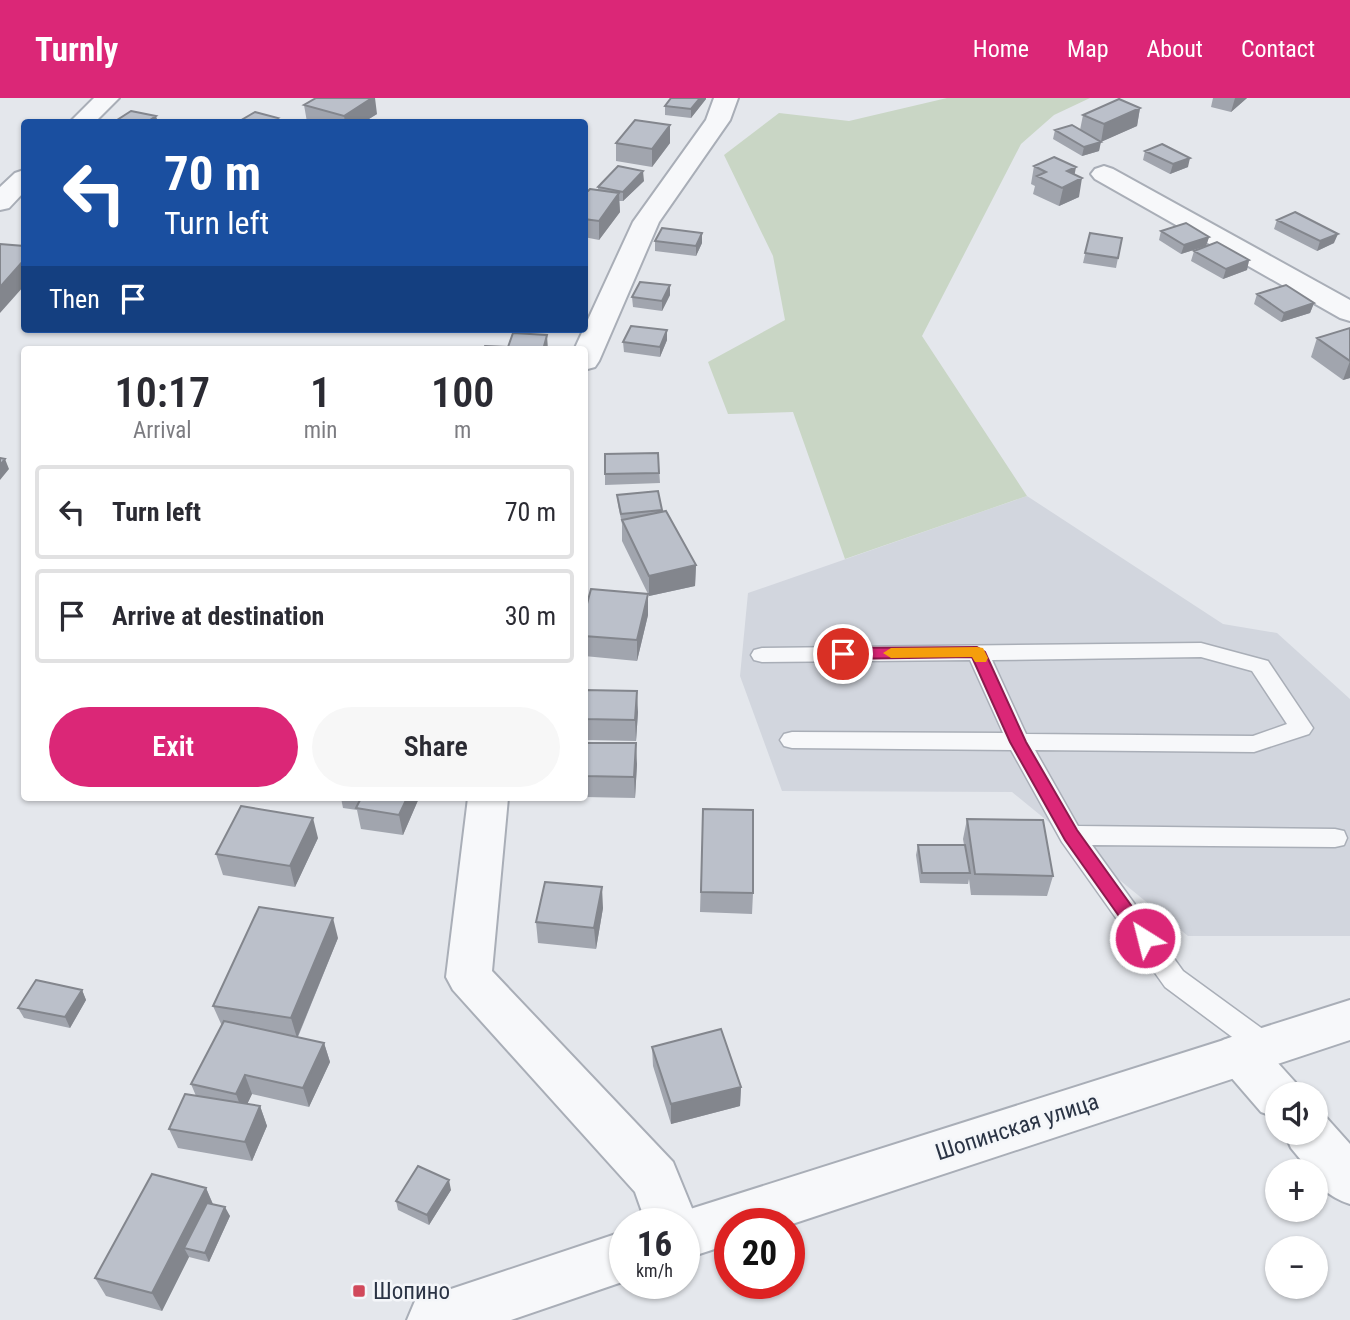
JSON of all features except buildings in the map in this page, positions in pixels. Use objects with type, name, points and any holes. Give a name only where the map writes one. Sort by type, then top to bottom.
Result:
[{"type":"street","points":[[85,119],[107,98]]},
{"type":"street","points":[[588,352],[646,222],[718,120],[726,98]]},
{"type":"street","points":[[1104,174],[1350,312]]},
{"type":"street","points":[[0,202],[21,181]]},
{"type":"street","points":[[488,801],[469,977],[655,1178],[666,1208]]},
{"type":"street","name":"Шопинская улица","points":[[700,1230],[1350,1020]]},
{"type":"street","points":[[1253,1050],[1270,1082]]},
{"type":"street","points":[[1319,1145],[1350,1181]]},
{"type":"street","points":[[434,1320],[609,1261]]},
{"type":"lane","points":[[762,655],[1201,650],[1260,666],[1301,728],[1254,744],[792,740]]},
{"type":"lane","points":[[977,652],[1018,742],[1071,835],[1174,979],[1253,1050]]},
{"type":"lane","points":[[1071,835],[1335,838]]},
{"type":"shaded area","points":[[1027,496],[1223,624],[1277,633],[1350,699],[1350,936],[1188,936],[1012,792],[782,791],[740,676],[748,593]]},
{"type":"green space","points":[[947,98],[1090,98],[1054,115],[1021,144],[922,336],[1027,496],[845,559],[793,412],[728,414],[708,362],[785,320],[773,256],[724,155],[779,113],[849,121]]},
{"type":"slow traffic","points":[[891,653],[977,652],[980,658]]},
{"type":"place","name":"Шопино","points":[[359,1291]]},
{"type":"route","points":[[843,654],[977,652],[1018,742],[1071,835],[1145,938]]}]
